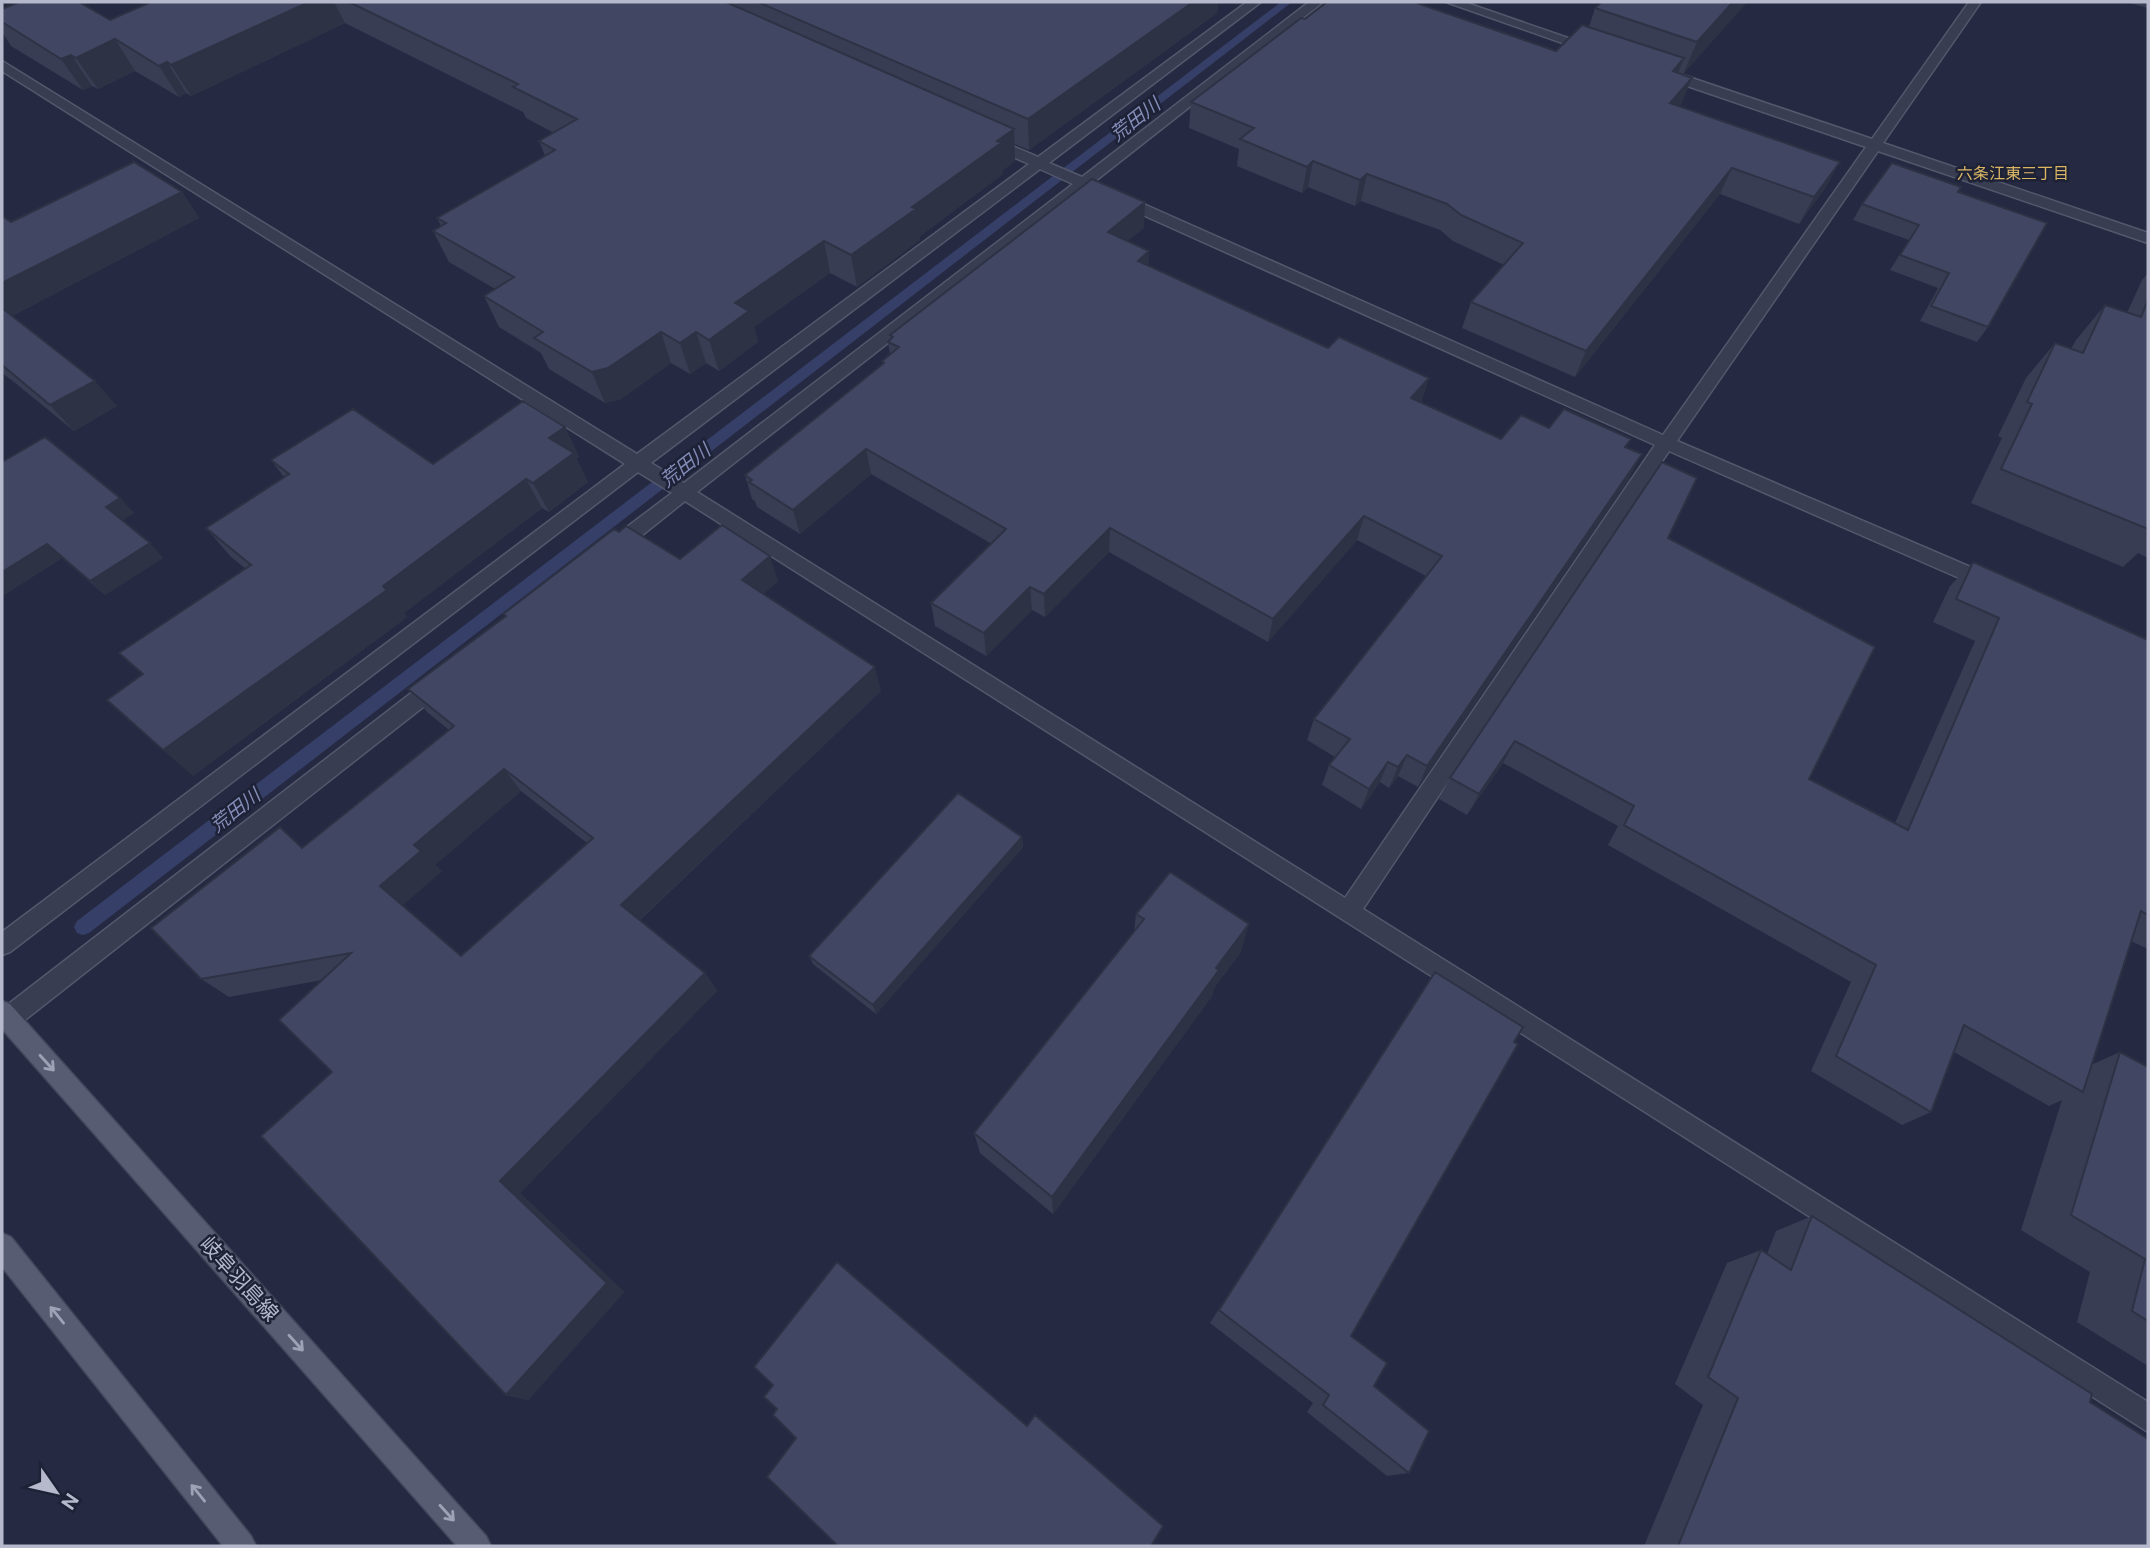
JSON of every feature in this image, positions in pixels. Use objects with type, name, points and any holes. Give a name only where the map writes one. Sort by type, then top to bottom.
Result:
[{"type":"main road","name":"岐阜羽島線","points":[[5,1016],[476,1546]]},
{"type":"main road","points":[[2,1246],[241,1546]]},
{"type":"street","points":[[2,945],[1043,166],[1255,2]]},
{"type":"street","points":[[597,560],[680,491],[1079,181],[1317,2]]},
{"type":"street","points":[[1452,2],[1610,55]]},
{"type":"street","points":[[1348,913],[1666,443],[1975,2]]},
{"type":"street","points":[[2,65],[2148,1418]]},
{"type":"street","points":[[1650,69],[2148,238]]},
{"type":"street","points":[[978,136],[1666,443],[2009,592]]},
{"type":"street","points":[[5,1016],[455,671]]},
{"type":"building","points":[[19,2],[79,2],[110,20],[151,2],[309,2],[171,65],[167,62],[159,66],[115,39],[76,58],[71,55],[61,59],[2,22],[2,9]]},
{"type":"building","points":[[349,2],[726,2],[1014,129],[997,141],[1001,143],[912,207],[916,209],[851,255],[824,241],[735,303],[749,311],[709,340],[696,332],[680,343],[661,332],[608,368],[592,372],[534,338],[543,332],[484,296],[514,277],[433,231],[446,223],[437,218],[555,150],[539,141],[577,119],[513,87],[518,84]]},
{"type":"building","points":[[758,2],[1193,2],[1028,119]]},
{"type":"building","points":[[1327,2],[1414,2],[1556,51],[1582,25],[1684,58],[1673,71],[1692,78],[1670,103],[1840,162],[1814,197],[1732,168],[1586,351],[1471,302],[1523,243],[1461,215],[1447,204],[1367,174],[1360,180],[1313,161],[1307,167],[1240,139],[1254,128],[1191,102],[1301,18],[1305,19]]},
{"type":"building","points":[[1602,2],[1733,2],[1697,42],[1595,8]]},
{"type":"building","points":[[134,162],[182,192],[2,283],[2,216],[11,222]]},
{"type":"building","points":[[1892,163],[1961,187],[1958,192],[2047,223],[1988,327],[1931,306],[1949,273],[1900,255],[1919,225],[1862,204]]},
{"type":"building","points":[[1092,179],[1145,202],[1108,232],[1149,251],[1138,261],[1328,348],[1339,337],[1429,378],[1411,398],[1501,439],[1521,415],[1549,428],[1564,409],[1631,439],[1625,447],[1642,454],[1427,766],[1407,755],[1398,767],[1388,762],[1369,789],[1329,765],[1350,739],[1314,719],[1442,556],[1364,516],[1273,619],[1110,528],[1044,594],[1030,587],[984,633],[931,603],[1006,529],[866,449],[793,510],[749,482],[752,480],[745,475],[884,363],[882,361],[899,347],[888,342],[893,337],[890,335]]},
{"type":"building","points":[[2148,300],[2148,529],[2001,469],[2032,404],[2027,402],[2055,343],[2083,353],[2105,305],[2141,317]]},
{"type":"building","points":[[2,308],[95,381],[50,405],[2,365]]},
{"type":"building","points":[[523,401],[565,427],[549,438],[574,453],[533,483],[526,479],[383,586],[387,590],[163,750],[107,700],[143,674],[119,653],[251,565],[206,528],[289,474],[271,460],[353,409],[433,464]]},
{"type":"building","points":[[45,437],[120,498],[106,507],[150,543],[90,581],[47,544],[2,572],[2,462]]},
{"type":"building","points":[[1662,462],[1697,478],[1668,538],[1875,647],[1809,779],[1908,830],[1999,618],[1956,599],[1973,562],[2148,640],[2148,915],[2141,911],[2083,1092],[1964,1025],[1931,1112],[1836,1056],[1876,965],[1624,825],[1634,806],[1515,741],[1479,794],[1450,778]]},
{"type":"building","points":[[722,525],[770,556],[742,580],[875,667],[621,905],[705,973],[500,1181],[607,1283],[506,1395],[261,1136],[332,1072],[279,1020],[351,953],[201,979],[151,928],[280,827],[302,848],[454,726],[408,689],[506,616],[503,614],[614,529],[619,532],[626,526],[680,559]],"holes":[[[504,769],[593,838],[461,956],[380,886],[421,851],[414,845]]]},
{"type":"building","points":[[958,793],[1022,837],[873,1005],[809,956]]},
{"type":"building","points":[[1170,872],[1249,924],[1216,968],[1219,970],[1052,1197],[974,1133],[1144,919],[1136,914]]},
{"type":"building","points":[[1435,972],[1523,1027],[1514,1042],[1518,1044],[1351,1336],[1387,1363],[1374,1386],[1429,1431],[1409,1473],[1323,1405],[1329,1395],[1219,1310]]},
{"type":"building","points":[[2120,1052],[2148,1067],[2148,1321],[2132,1311],[2145,1259],[2071,1215]]},
{"type":"building","points":[[1812,1216],[2092,1394],[2090,1402],[2148,1439],[2148,1546],[1678,1546],[1738,1398],[1708,1377],[1761,1250],[1791,1270]]},
{"type":"building","points":[[837,1262],[1027,1426],[1035,1415],[1163,1526],[1151,1546],[838,1546],[767,1477],[796,1438],[773,1415],[777,1409],[764,1397],[773,1385],[754,1367]]},
{"type":"waterway","name":"荒田川","points":[[83,927],[1287,2]]},
{"type":"district","name":"六条江東三丁目","points":[[2013,173]]}]
